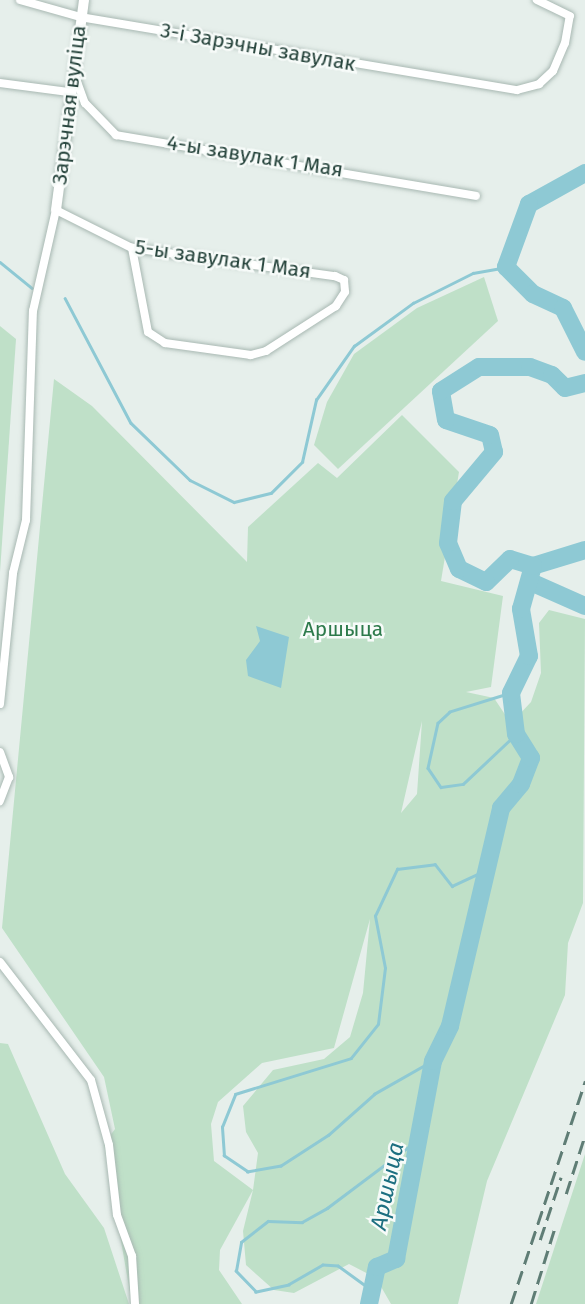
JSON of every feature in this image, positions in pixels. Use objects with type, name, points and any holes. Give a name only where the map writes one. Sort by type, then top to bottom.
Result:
[{"type":"street","name":"3-і Зарэчны завулак","points":[[20,0],[80,17],[497,89],[539,84],[553,71],[570,16],[554,4],[537,0]]},
{"type":"street","name":"Зарэчная вуліца","points":[[56,210],[68,92],[84,0]]},
{"type":"street","name":"4-ы завулак 1 Мая","points":[[72,66],[85,103],[116,135],[476,196]]},
{"type":"street","points":[[0,83],[68,92]]},
{"type":"street","points":[[0,704],[12,573],[26,520],[33,311],[56,210]]},
{"type":"street","name":"5-ы завулак 1 Мая","points":[[56,210],[132,248],[335,276],[344,280],[345,292],[336,306],[266,351],[251,355],[165,343],[148,332],[132,248]]},
{"type":"street","points":[[0,752],[9,777],[0,801]]},
{"type":"street","points":[[0,962],[91,1080],[109,1145],[117,1214],[132,1256],[135,1304]]},
{"type":"green space","points":[[484,277],[498,321],[338,469],[314,445],[327,402],[354,354],[417,308]]},
{"type":"green space","points":[[0,326],[16,339],[0,572]]},
{"type":"green space","points":[[54,379],[92,406],[247,562],[248,527],[318,463],[337,478],[402,415],[459,472],[441,581],[503,596],[491,687],[466,692],[494,698],[506,716],[516,718],[531,702],[541,673],[539,623],[549,610],[585,619],[583,903],[568,943],[565,995],[487,1181],[458,1304],[391,1304],[376,1278],[349,1264],[294,1293],[274,1290],[246,1265],[243,1231],[253,1190],[220,1250],[219,1270],[242,1304],[132,1304],[104,1144],[115,1129],[104,1077],[2,928]],"holes":[[[422,721],[417,794],[401,813]],[[370,919],[363,993],[350,1037],[324,1059],[273,1070],[243,1106],[246,1132],[258,1153],[253,1190],[214,1161],[211,1124],[218,1102],[262,1063],[334,1048]]]},
{"type":"green space","points":[[0,1043],[8,1044],[65,1174],[104,1228],[129,1304],[0,1304]]},
{"type":"green space","points":[[585,1154],[585,1304],[536,1304],[537,1301]]},
{"type":"water","points":[[256,626],[289,637],[281,688],[248,676],[246,660],[260,641]]},
{"type":"waterway","name":"Аршыца","points":[[585,173],[529,204],[506,267],[533,294],[563,308],[585,352]]},
{"type":"waterway","points":[[0,262],[32,288]]},
{"type":"waterway","points":[[65,298],[131,423],[190,480],[234,502],[271,493],[302,462],[316,400],[354,346],[413,303],[473,273],[506,267]]},
{"type":"waterway","name":"Аршыца","points":[[369,1304],[377,1267],[396,1259],[433,1061],[450,1026],[501,808],[521,784],[531,758],[516,734],[511,693],[529,656],[521,609],[533,566],[510,559],[486,582],[459,569],[448,543],[453,501],[494,452],[490,435],[446,420],[441,391],[479,367],[530,367],[552,375],[565,388],[585,383]]},
{"type":"waterway","points":[[533,566],[585,550]]},
{"type":"waterway","points":[[533,583],[585,606]]},
{"type":"waterway","points":[[511,693],[450,712],[438,723],[428,768],[441,787],[463,784],[516,734]]},
{"type":"waterway","points":[[433,1061],[375,1094],[329,1135],[281,1166],[248,1172],[224,1156],[222,1127],[235,1094],[351,1058],[378,1024],[385,968],[375,916],[397,869],[435,864],[452,886],[486,870]]},
{"type":"waterway","points":[[368,1288],[338,1266],[323,1265],[289,1285],[256,1292],[236,1271],[241,1242],[268,1221],[302,1222],[327,1208],[423,1136]]},
{"type":"railway","points":[[511,1304],[585,1081]]},
{"type":"railway","points":[[566,1194],[585,1135]]},
{"type":"railway","points":[[540,1240],[561,1177]]},
{"type":"railway","points":[[531,1304],[555,1227]]}]
